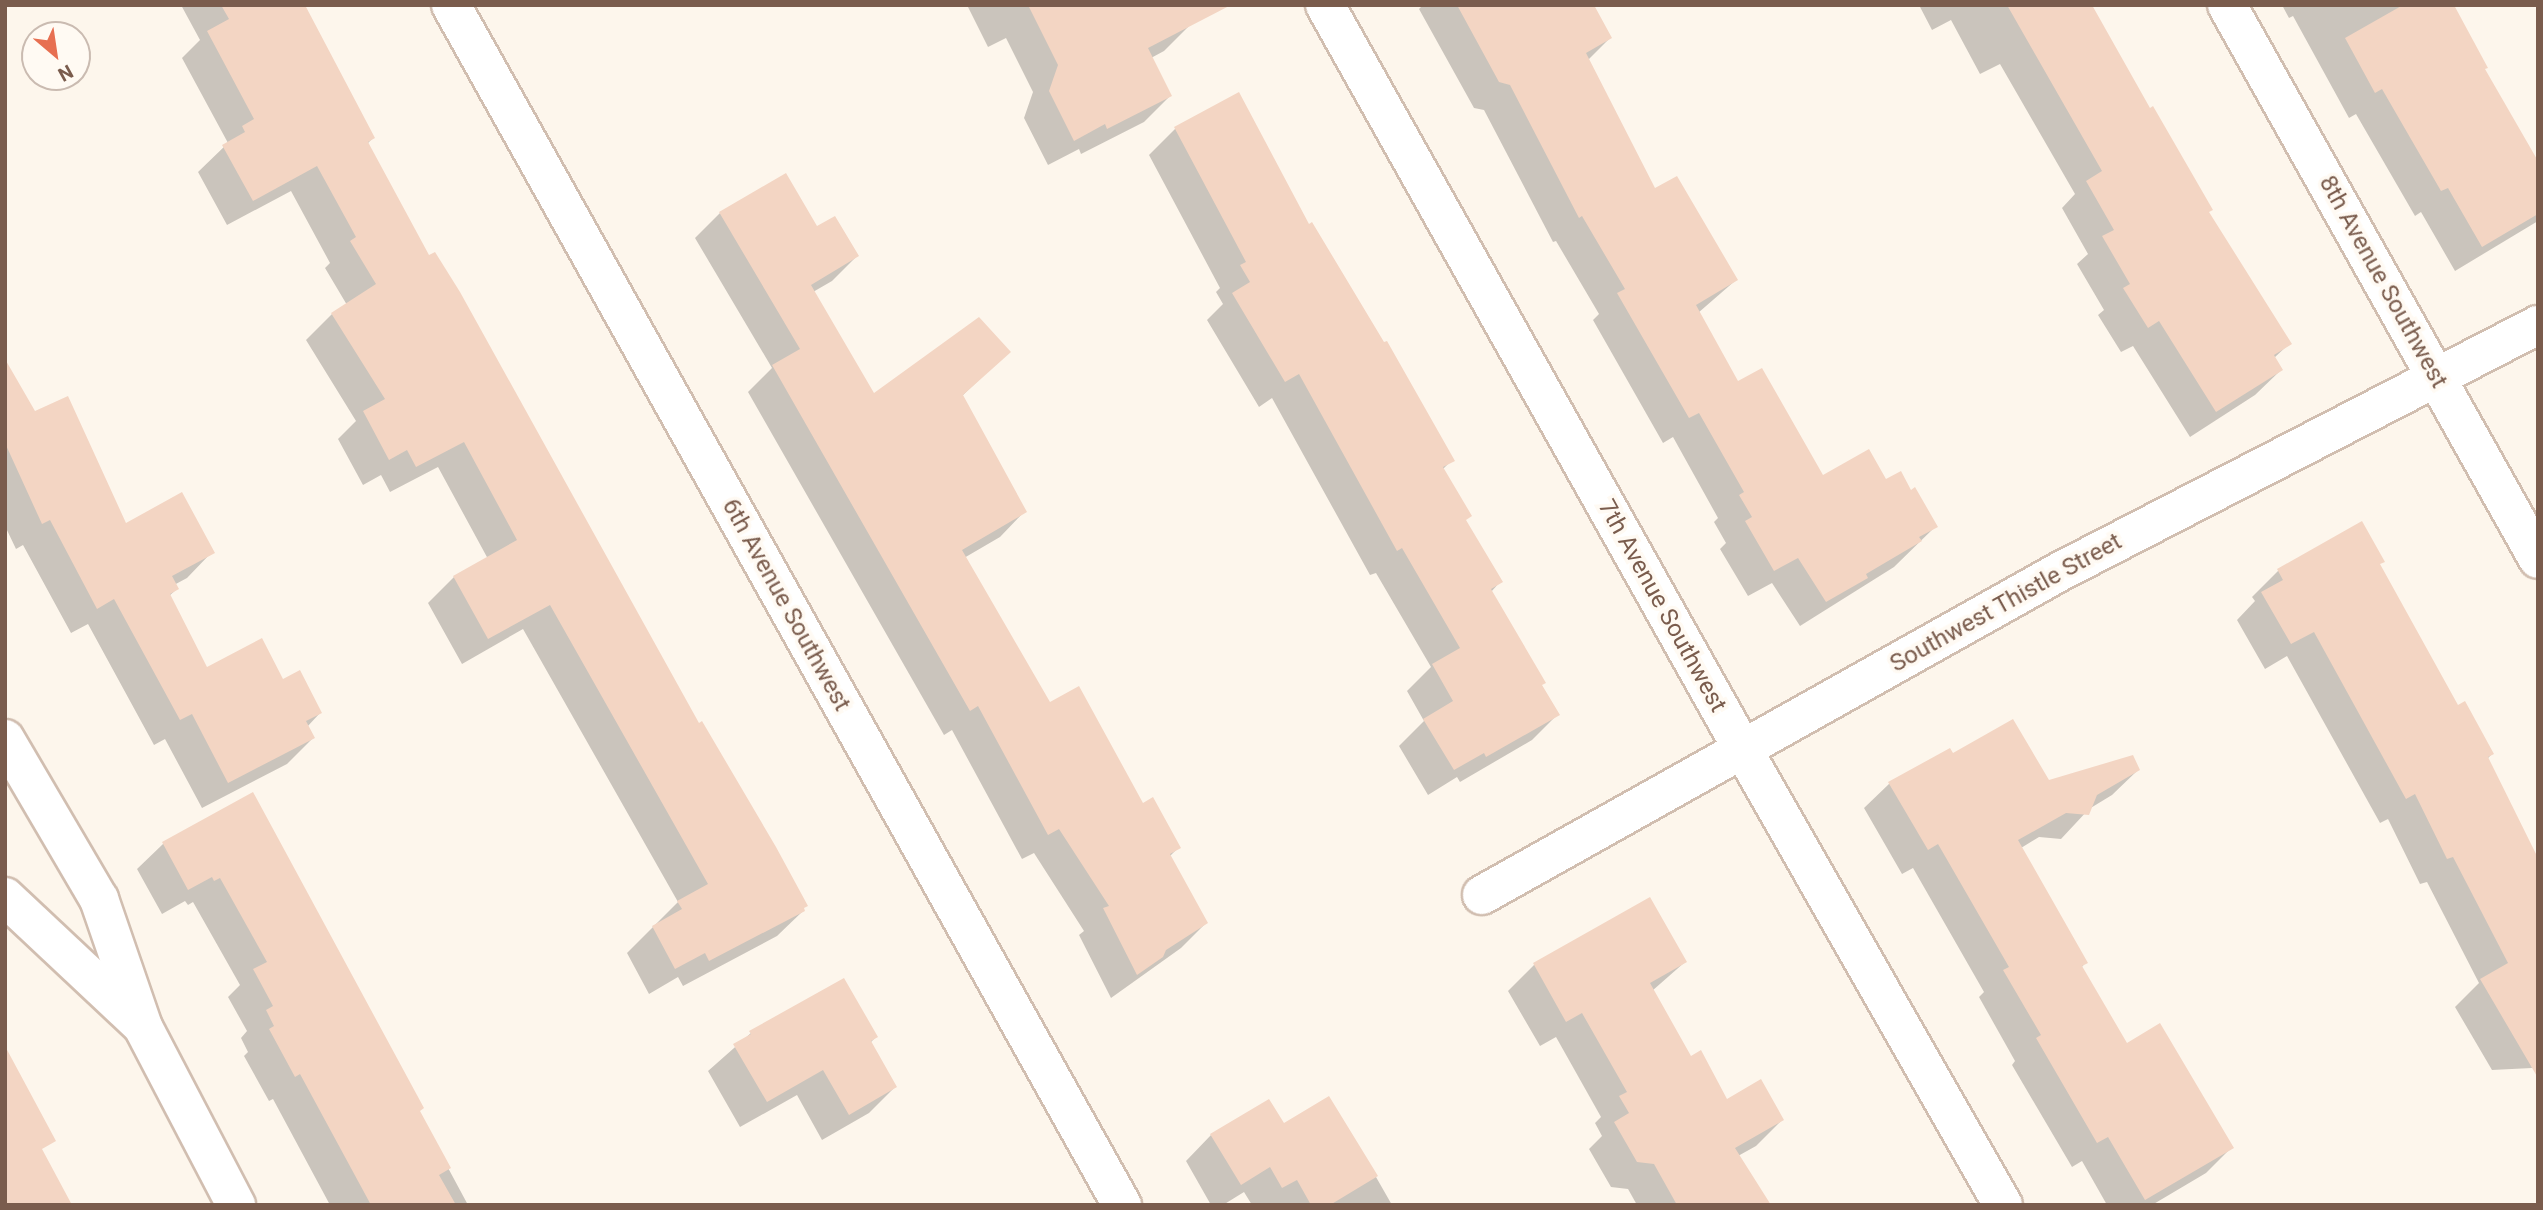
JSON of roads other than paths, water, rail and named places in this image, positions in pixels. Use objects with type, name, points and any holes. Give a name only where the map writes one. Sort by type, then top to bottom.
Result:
[{"type":"street","name":"6th Avenue Southwest","points":[[451,5],[1122,1205]]},
{"type":"street","name":"7th Avenue Southwest","points":[[1325,5],[1742,748],[2003,1205]]},
{"type":"street","name":"8th Avenue Southwest","points":[[2227,5],[2538,559]]},
{"type":"street","name":"Southwest Thistle Street","points":[[1482,895],[2059,572],[2538,326]]},
{"type":"street","points":[[5,739],[99,899],[143,1027],[236,1205]]},
{"type":"street","points":[[5,897],[143,1027]]}]
